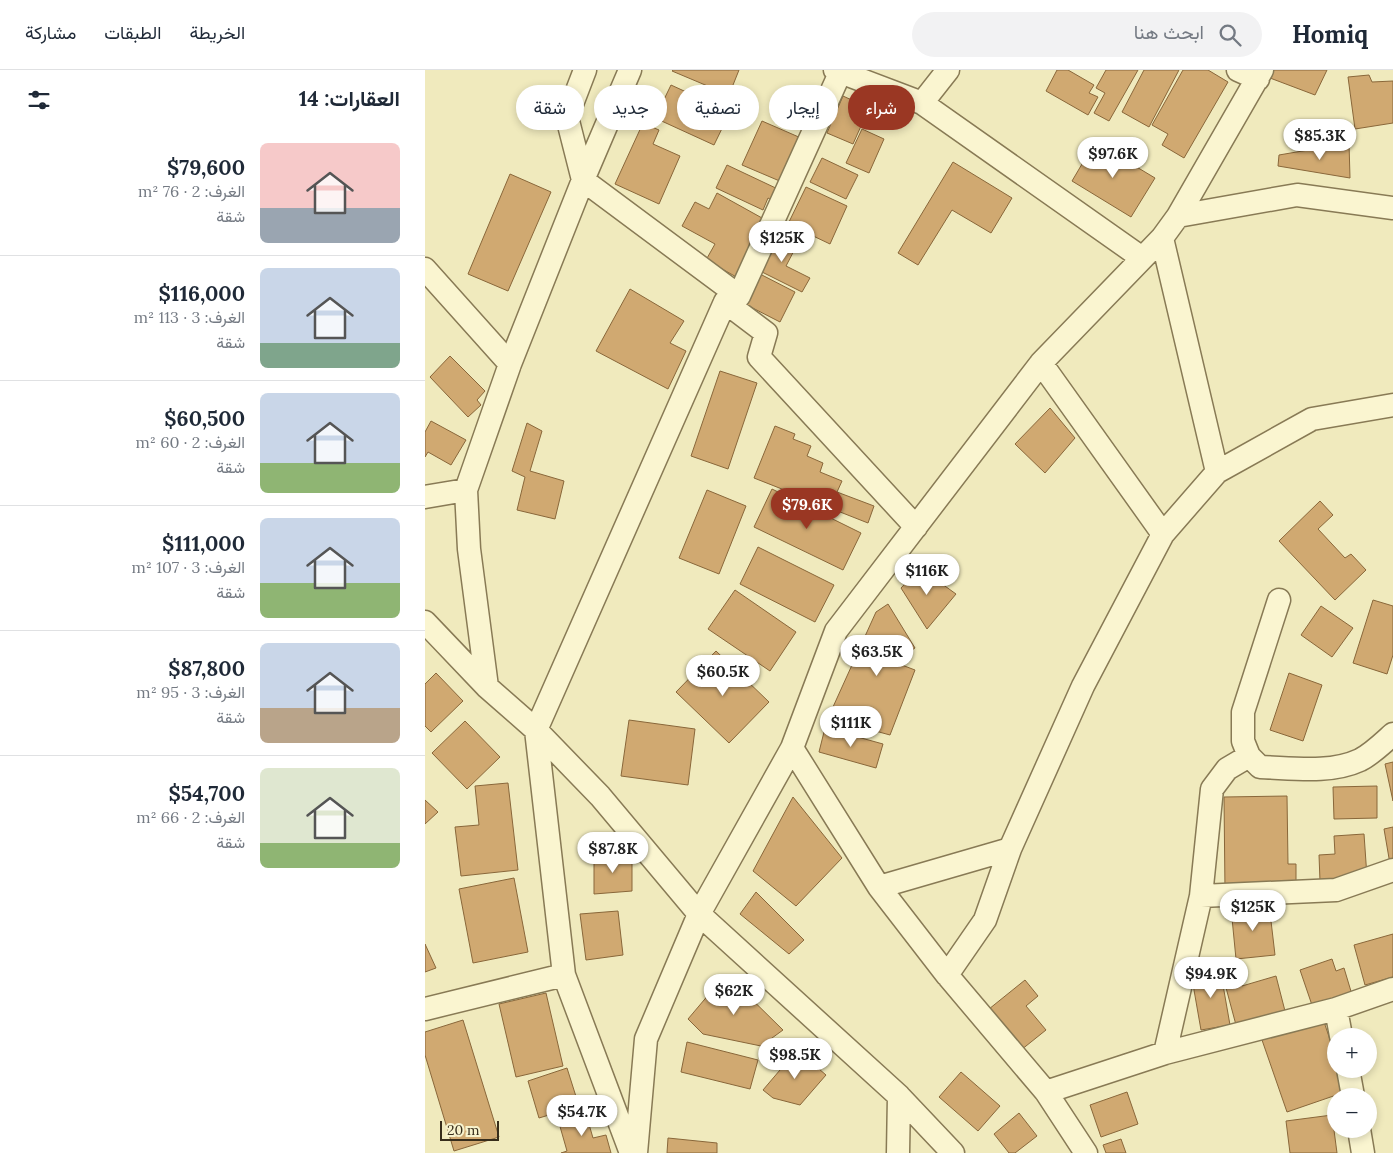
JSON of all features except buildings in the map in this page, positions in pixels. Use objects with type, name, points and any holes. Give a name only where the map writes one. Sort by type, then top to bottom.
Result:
[{"type":"street","points":[[585,70],[567,117],[583,180],[732,299],[766,333],[759,357],[916,527]]},
{"type":"street","points":[[487,687],[469,549],[466,490],[510,364],[583,180],[630,70]]},
{"type":"street","points":[[922,103],[948,70]]},
{"type":"street","points":[[636,1153],[646,1039],[699,914],[792,748],[836,632],[1041,363],[1162,238],[1178,216],[1260,74],[1238,70]]},
{"type":"street","points":[[631,1153],[564,975],[536,730],[838,71],[922,103],[1142,258]]},
{"type":"street","points":[[1178,216],[1297,195],[1393,208]]},
{"type":"street","points":[[1162,238],[1217,472]]},
{"type":"street","points":[[425,269],[510,364]]},
{"type":"street","points":[[1041,363],[1163,534]]},
{"type":"street","points":[[947,975],[985,920],[1010,849],[1083,686],[1163,534],[1217,472],[1313,419],[1393,405]]},
{"type":"street","points":[[425,497],[466,490]]},
{"type":"street","points":[[1279,600],[1243,712],[1243,741],[1249,756],[1260,767],[1332,768],[1360,760],[1393,734]]},
{"type":"street","points":[[425,622],[487,687],[536,730],[600,796],[699,914],[899,1096],[953,1153]]},
{"type":"street","points":[[792,748],[879,888],[947,975],[1046,1092],[1086,1153]]},
{"type":"street","points":[[1165,1052],[1201,896],[1212,789],[1227,769],[1249,756]]},
{"type":"street","points":[[879,888],[1010,849]]},
{"type":"street","points":[[1201,896],[1336,890],[1393,870]]},
{"type":"street","points":[[425,1009],[564,975]]},
{"type":"street","points":[[1046,1092],[1165,1052],[1336,1009],[1393,989]]},
{"type":"street","points":[[1336,1009],[1340,1028]]},
{"type":"street","points":[[898,1153],[899,1096]]},
{"type":"street","points":[[1360,1138],[1363,1153]]}]
